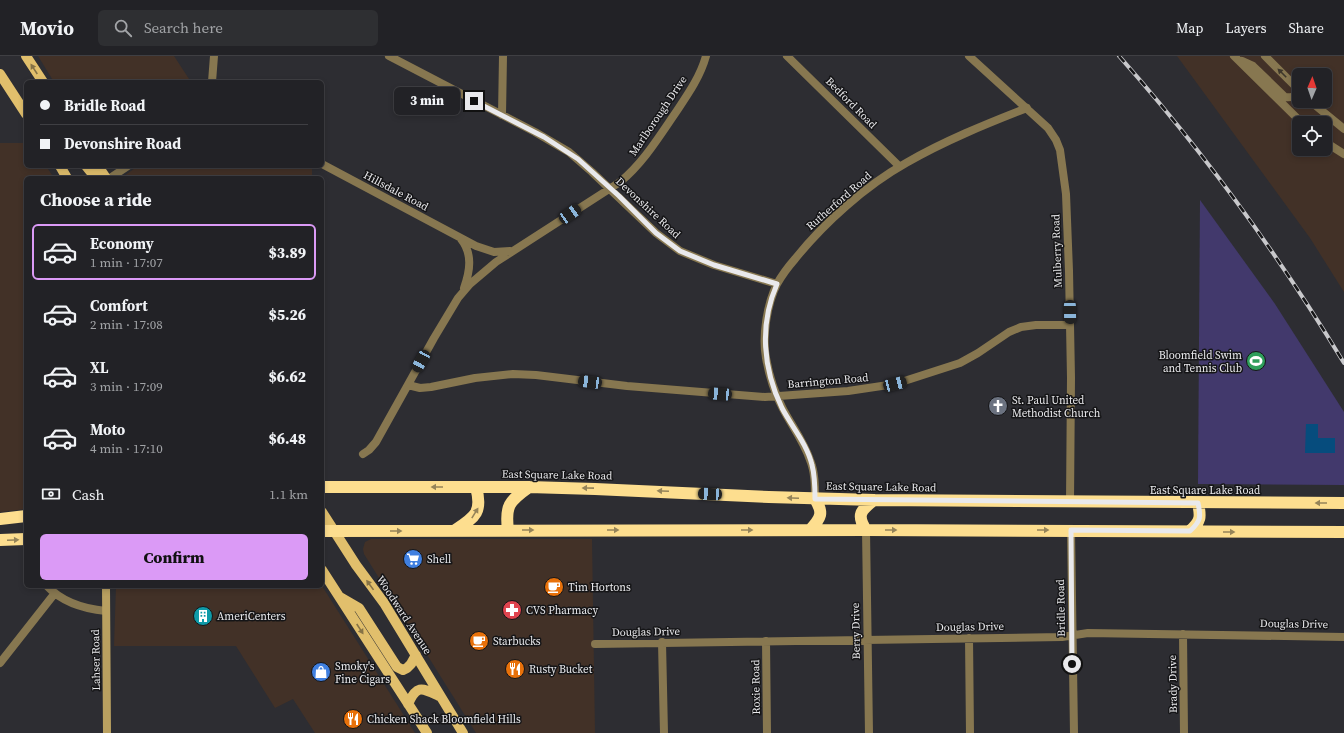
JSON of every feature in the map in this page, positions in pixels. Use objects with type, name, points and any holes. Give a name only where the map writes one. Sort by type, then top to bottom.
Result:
[{"type":"highway","name":"East Square Lake Road","points":[[324,487],[529,487],[815,499],[874,500],[1344,504]]},
{"type":"highway","points":[[454,531],[471,519],[478,510],[479,502],[476,487]]},
{"type":"highway","points":[[508,530],[508,510],[516,498],[529,487]]},
{"type":"highway","points":[[810,530],[820,515],[820,507],[815,499]]},
{"type":"highway","points":[[866,530],[860,520],[860,515],[864,508],[874,500]]},
{"type":"highway","points":[[1190,531],[1197,524],[1199,519],[1198,503]]},
{"type":"highway","points":[[0,520],[24,516]]},
{"type":"highway","points":[[328,531],[1071,530],[1344,532]]},
{"type":"highway","points":[[0,540],[24,539]]},
{"type":"main road","points":[[26,56],[42,80]]},
{"type":"main road","points":[[0,74],[23,100]]},
{"type":"main road","points":[[88,168],[90,171],[100,176]]},
{"type":"main road","name":"Woodward Avenue","points":[[324,518],[328,531],[356,565],[384,603],[463,733]]},
{"type":"main road","points":[[324,573],[427,733]]},
{"type":"main road","points":[[338,596],[359,608],[397,668],[403,670],[407,668],[416,655]]},
{"type":"main road","points":[[408,704],[416,690],[426,690],[440,696]]},
{"type":"street","points":[[212,80],[214,56]]},
{"type":"street","name":"Devonshire Road","points":[[388,56],[535,132],[569,152],[610,188],[656,233],[680,251],[714,265],[777,284]]},
{"type":"street","points":[[502,115],[503,56]]},
{"type":"street","name":"Marlborough Drive","points":[[363,454],[376,442],[462,292],[487,268],[631,173],[650,150],[690,92],[706,56]]},
{"type":"street","name":"Bedford Road","points":[[787,56],[899,166]]},
{"type":"street","name":"Mulberry Road","points":[[969,56],[1027,108],[1052,134],[1062,156],[1066,194],[1070,325],[1070,502]]},
{"type":"street","points":[[1265,56],[1292,84]]},
{"type":"street","points":[[1235,57],[1253,66],[1285,97],[1292,97]]},
{"type":"street","points":[[1235,57],[1295,116]]},
{"type":"street","name":"Rutherford Road","points":[[815,499],[814,476],[811,460],[782,408],[767,363],[765,339],[771,301],[777,284],[803,248],[824,226],[864,192],[899,166],[977,128],[1027,108]]},
{"type":"street","points":[[1318,108],[1344,129]]},
{"type":"street","points":[[1332,146],[1344,154]]},
{"type":"street","name":"Hillsdale Road","points":[[324,165],[488,251],[501,253],[514,250]]},
{"type":"street","points":[[113,176],[125,168]]},
{"type":"street","points":[[459,237],[468,250],[470,262],[469,272],[462,292]]},
{"type":"street","name":"Barrington Road","points":[[408,385],[420,388],[431,387],[474,378],[519,374],[664,389],[760,396],[860,390],[895,384],[960,363],[1015,329],[1036,325],[1070,325]]},
{"type":"street","name":"Berry Drive","points":[[866,530],[869,733]]},
{"type":"street","name":"Bridle Road","points":[[1071,530],[1074,733]]},
{"type":"street","points":[[49,588],[55,593],[82,607],[106,611]]},
{"type":"street","name":"Lahser Road","points":[[106,588],[107,733]]},
{"type":"street","points":[[0,663],[55,593]]},
{"type":"street","name":"Douglas Drive","points":[[595,644],[1072,636],[1088,633],[1344,637]]},
{"type":"street","name":"Brady Drive","points":[[1183,634],[1184,733]]},
{"type":"street","points":[[969,638],[970,733]]},
{"type":"street","name":"Roxie Road","points":[[766,641],[767,733]]},
{"type":"street","points":[[662,642],[664,733]]},
{"type":"shaded area","points":[[38,56],[174,56],[190,80],[53,80]]},
{"type":"shaded area","points":[[1177,56],[1344,56],[1344,292],[1310,238]]},
{"type":"shaded area","points":[[0,143],[24,143],[24,168],[47,168],[53,176],[24,176],[24,509],[0,512]]},
{"type":"shaded area","points":[[135,168],[312,168],[312,176],[124,176]]},
{"type":"shaded area","name":"Bloomfield Swim and Tennis Club","points":[[1200,200],[1275,304],[1344,412],[1344,485],[1198,484]]},
{"type":"shaded area","points":[[371,539],[592,539],[595,733],[476,733],[364,554],[363,549],[365,542]]},
{"type":"shaded area","points":[[116,588],[323,588],[415,733],[315,733],[293,699],[275,708],[236,646],[114,646]]},
{"type":"water","points":[[1306,424],[1318,424],[1318,438],[1335,438],[1335,453],[1305,453]]},
{"type":"railway","points":[[1119,56],[1210,166],[1238,204],[1293,282],[1344,363]]},
{"type":"place","name":"Bloomfield Swim and Tennis Club","points":[[1256,361]]},
{"type":"place","name":"St. Paul United Methodist Church","points":[[998,406]]},
{"type":"place","name":"Shell","points":[[413,559]]},
{"type":"place","name":"Tim Hortons","points":[[554,587]]},
{"type":"place","name":"CVS Pharmacy","points":[[512,610]]},
{"type":"place","name":"AmeriCenters","points":[[203,616]]},
{"type":"place","name":"Starbucks","points":[[479,641]]},
{"type":"place","name":"Rusty Bucket","points":[[515,669]]},
{"type":"place","name":"Smoky's Fine Cigars","points":[[321,672]]},
{"type":"place","name":"Chicken Shack Bloomfield Hills","points":[[353,719]]},
{"type":"route","points":[[474,101],[544,137],[578,159],[619,196],[649,227],[680,251],[714,265],[777,284],[773,292],[766,328],[766,358],[782,408],[811,460],[814,476],[815,499],[1198,503],[1200,515],[1199,519],[1197,524],[1190,531],[1071,530],[1072,664]]}]
